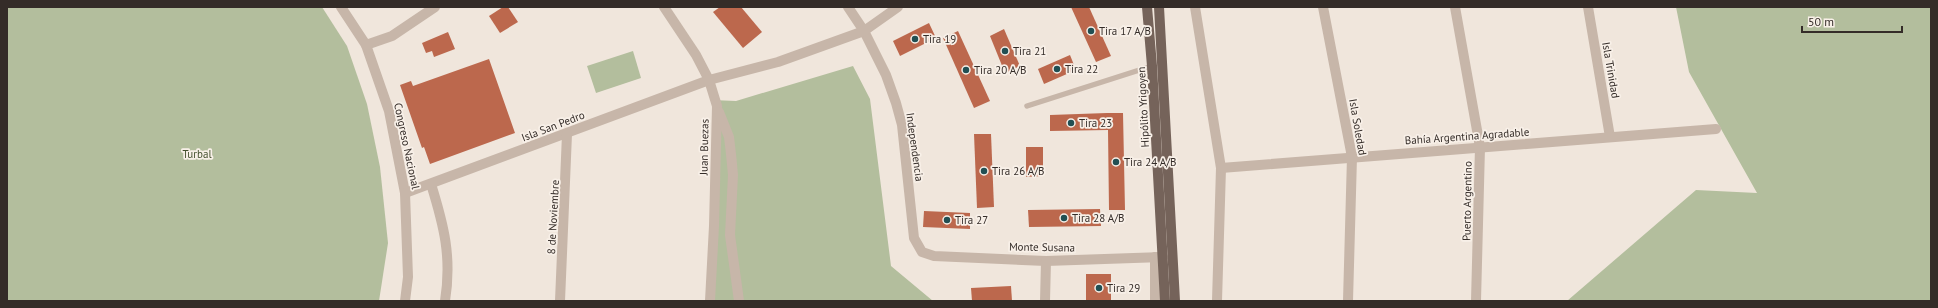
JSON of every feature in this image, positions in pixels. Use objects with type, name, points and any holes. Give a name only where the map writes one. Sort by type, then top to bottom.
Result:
[{"type":"main road","name":"Hipólito Yrigoyen","points":[[1147,7],[1152,66],[1159,257],[1165,301]]},
{"type":"main road","name":"Hipólito Yrigoyen","points":[[1159,7],[1175,301]]},
{"type":"street","name":"Congreso Nacional","points":[[341,7],[366,45],[389,111],[405,193],[408,277],[405,301]]},
{"type":"street","points":[[366,45],[392,36],[434,7]]},
{"type":"street","name":"Juan Buezas","points":[[664,7],[696,55],[709,80],[717,106],[714,226],[710,301]]},
{"type":"street","name":"Independencia","points":[[848,7],[864,31],[886,75],[896,103],[902,125],[914,238],[922,252]]},
{"type":"street","points":[[864,31],[898,7]]},
{"type":"street","points":[[1195,7],[1221,168],[1218,301]]},
{"type":"street","name":"Isla Soledad","points":[[1323,7],[1352,157],[1348,301]]},
{"type":"street","name":"Puerto Argentino","points":[[1455,7],[1480,147],[1476,301]]},
{"type":"street","name":"Isla Trinidad","points":[[1588,7],[1610,137]]},
{"type":"street","name":"Isla San Pedro","points":[[405,193],[709,80],[778,62],[864,31]]},
{"type":"street","points":[[717,106],[729,137],[732,154],[733,175],[730,235],[739,301]]},
{"type":"street","name":"Bahía Argentina Agradable","points":[[1221,168],[1716,129]]},
{"type":"street","name":"8 de Noviembre","points":[[560,301],[567,134]]},
{"type":"street","points":[[431,184],[448,252],[449,276],[445,301]]},
{"type":"street","name":"Monte Susana","points":[[922,252],[934,256],[1046,261],[1159,257]]},
{"type":"street","points":[[1155,301],[1159,257]]},
{"type":"street","points":[[1045,301],[1046,261]]},
{"type":"lane","points":[[1027,106],[1152,66]]},
{"type":"green space","name":"Turbal","points":[[7,7],[322,7],[347,46],[367,104],[380,167],[388,243],[379,301],[7,301]]},
{"type":"green space","points":[[1676,7],[1931,7],[1931,301],[1567,301],[1696,190],[1757,193],[1689,72]]},
{"type":"green space","points":[[633,51],[641,78],[596,93],[587,66]]},
{"type":"green space","points":[[853,66],[870,99],[891,266],[933,301],[712,301],[716,225],[712,100],[736,101]]},
{"type":"building","points":[[503,7],[508,7],[518,22],[500,33],[489,16]]},
{"type":"building","points":[[720,7],[741,7],[762,32],[743,48],[713,12]]},
{"type":"building","name":"Tira 17 A/B","points":[[1071,7],[1089,7],[1111,56],[1096,62]]},
{"type":"building","name":"Tira 19","points":[[929,23],[936,38],[900,56],[893,41]]},
{"type":"building","name":"Tira 21","points":[[1004,29],[1020,66],[1005,73],[990,36]]},
{"type":"building","name":"Tira 20 A/B","points":[[958,31],[990,101],[974,108],[943,38]]},
{"type":"building","points":[[448,32],[455,49],[434,57],[432,51],[426,53],[422,43]]},
{"type":"building","name":"Tira 22","points":[[1070,55],[1076,70],[1044,84],[1038,69]]},
{"type":"building","points":[[489,59],[515,133],[430,164],[424,147],[422,148],[400,85],[411,81],[413,86]]},
{"type":"building","name":"Tira 24 A/B","points":[[1123,113],[1125,210],[1109,210],[1108,130],[1050,131],[1050,115]]},
{"type":"building","name":"Tira 26 A/B","points":[[974,134],[991,134],[994,207],[977,208]]},
{"type":"building","points":[[1026,147],[1043,147],[1043,176],[1026,177]]},
{"type":"building","name":"Tira 28 A/B","points":[[1100,209],[1101,226],[1029,227],[1028,210]]},
{"type":"building","name":"Tira 27","points":[[924,211],[970,213],[970,229],[923,227]]},
{"type":"building","name":"Tira 29","points":[[1086,274],[1111,274],[1111,301],[1086,301]]},
{"type":"building","points":[[1011,286],[1012,301],[972,301],[971,288]]},
{"type":"place","name":"Tira 17 A/B","points":[[1091,31]]},
{"type":"place","name":"Tira 19","points":[[915,39]]},
{"type":"place","name":"Tira 21","points":[[1005,51]]},
{"type":"place","name":"Tira 22","points":[[1057,69]]},
{"type":"place","name":"Tira 20 A/B","points":[[966,70]]},
{"type":"place","name":"Tira 23","points":[[1071,123]]},
{"type":"place","name":"Tira 24 A/B","points":[[1116,162]]},
{"type":"place","name":"Tira 26 A/B","points":[[984,171]]},
{"type":"place","name":"Tira 28 A/B","points":[[1064,218]]},
{"type":"place","name":"Tira 27","points":[[947,220]]},
{"type":"place","name":"Tira 29","points":[[1099,288]]}]
